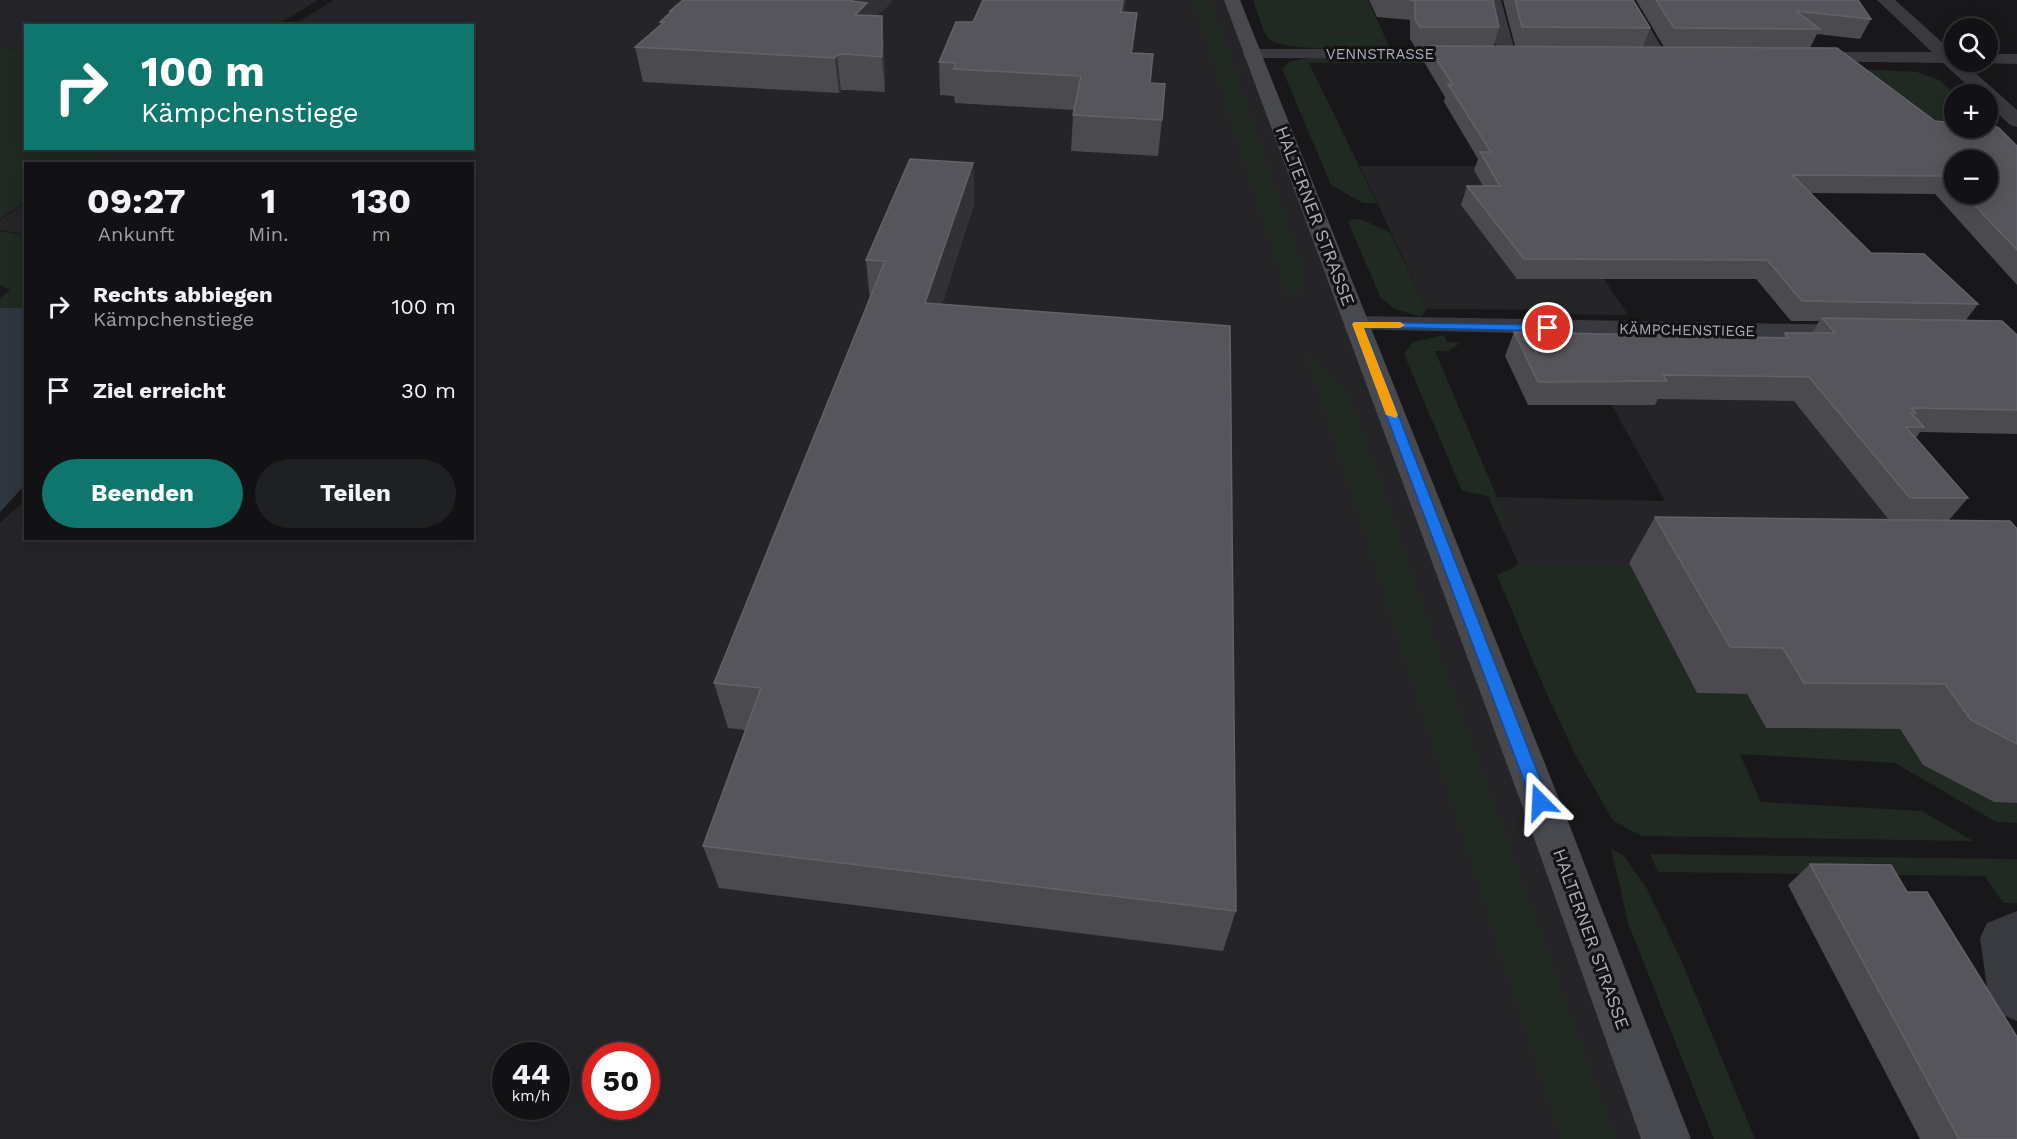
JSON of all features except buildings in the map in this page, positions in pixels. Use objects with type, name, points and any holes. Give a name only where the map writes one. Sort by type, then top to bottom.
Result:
[{"type":"main road","name":"HALTERNER STRASSE","points":[[1232,0],[1549,824],[1666,1139]]},
{"type":"street","points":[[1493,0],[1507,55]]},
{"type":"street","points":[[1625,0],[1658,56]]},
{"type":"street","points":[[1885,0],[1944,51]]},
{"type":"street","name":"VENNSTRASSE","points":[[1252,54],[1530,55]]},
{"type":"street","points":[[1634,55],[1680,56]]},
{"type":"street","points":[[1793,57],[1944,58]]},
{"type":"street","points":[[1998,59],[2017,59]]},
{"type":"street","points":[[1966,72],[2017,121]]},
{"type":"street","name":"KÄMPCHENSTIEGE","points":[[1357,324],[1880,333]]},
{"type":"street","points":[[2017,932],[2002,938],[2010,987],[2017,998]]},
{"type":"shaded area","points":[[0,0],[318,0],[279,24],[24,24],[24,50],[0,48]]},
{"type":"shaded area","points":[[334,0],[1232,0],[1665,1139],[0,1139],[0,523],[24,501],[24,540],[474,540],[474,162],[90,162],[108,150],[474,150],[474,24],[295,24]]},
{"type":"shaded area","points":[[1193,0],[1210,0],[1214,9],[1303,267],[1304,282],[1297,292],[1288,298]]},
{"type":"shaded area","points":[[1253,0],[1368,0],[1390,48],[1326,49],[1276,43],[1266,35]]},
{"type":"shaded area","points":[[0,48],[24,50],[24,150],[108,150],[89,162],[24,162],[24,203],[0,219]]},
{"type":"shaded area","points":[[1306,58],[1452,59],[1435,63],[1309,63],[1377,203],[1363,203],[1331,185],[1282,69],[1289,62]]},
{"type":"shaded area","points":[[1836,68],[1917,72],[1939,80],[1944,84],[1944,130],[1911,128]]},
{"type":"shaded area","points":[[1360,166],[1547,166],[1556,207],[1628,315],[1554,314],[1551,310],[1427,309]]},
{"type":"shaded area","points":[[24,204],[24,234],[0,230],[0,220]]},
{"type":"shaded area","points":[[1360,219],[1390,232],[1427,309],[1421,317],[1395,309],[1381,298],[1348,222]]},
{"type":"shaded area","points":[[0,231],[24,235],[24,308],[0,308],[0,298],[10,290],[0,285]]},
{"type":"shaded area","points":[[0,308],[24,308],[24,486],[0,512]]},
{"type":"shaded area","points":[[1444,335],[1447,342],[1461,342],[1449,351],[1435,351],[1510,528],[1500,523],[1488,496],[1462,491],[1404,354],[1413,342]]},
{"type":"shaded area","points":[[1578,344],[1799,347],[1968,567],[1518,563],[1500,523],[1509,527],[1497,497],[1665,501]]},
{"type":"shaded area","points":[[1306,353],[1326,368],[1352,401],[1443,663],[1616,1139],[1561,1139]]},
{"type":"shaded area","points":[[1518,563],[1629,563],[1697,693],[1747,694],[1766,728],[1900,729],[1923,765],[1994,802],[2017,803],[2017,823],[1996,822],[1895,763],[1740,754],[1761,802],[1922,811],[1973,841],[1642,836],[1613,821],[1575,754],[1545,690],[1497,575],[1513,568]]},
{"type":"shaded area","points":[[1611,848],[1624,856],[1647,889],[1682,962],[1755,1139],[1714,1139],[1628,923]]},
{"type":"shaded area","points":[[1650,854],[2017,859],[2017,903],[2003,903],[1985,876],[1658,872]]},
{"type":"slow traffic","points":[[1392,415],[1357,324],[1400,325]]},
{"type":"route","points":[[1540,802],[1357,324],[1548,328]]}]
